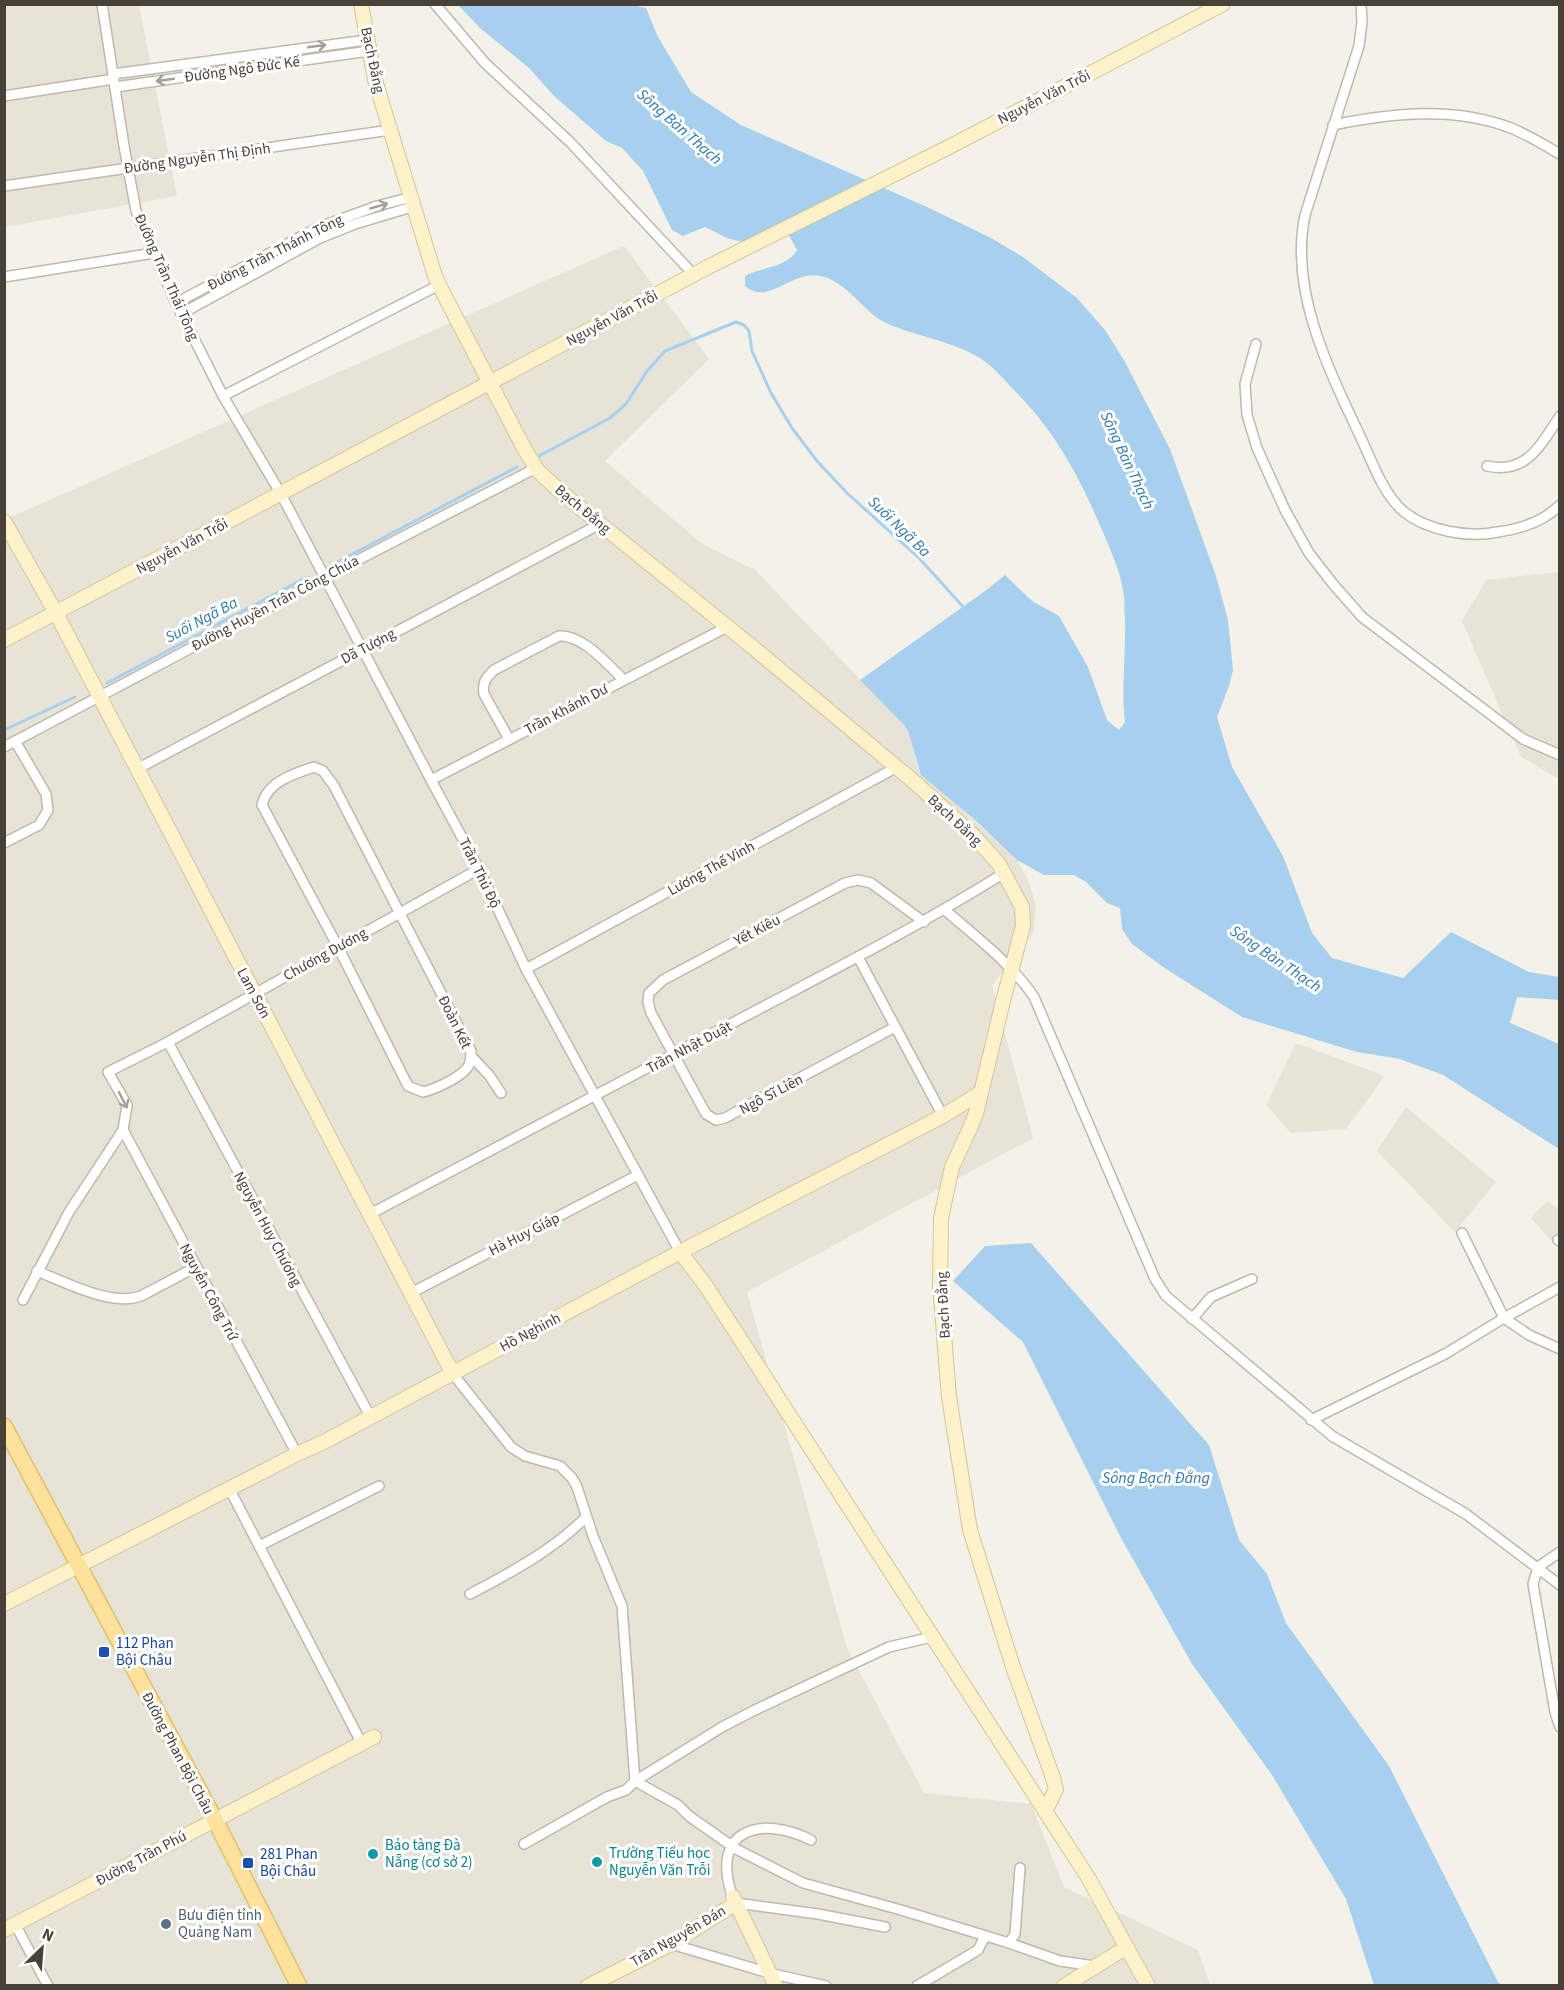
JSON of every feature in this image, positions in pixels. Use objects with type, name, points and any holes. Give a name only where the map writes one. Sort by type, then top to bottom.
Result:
[{"type":"main road","name":"Đường Phan Bội Châu","points":[[4,1426],[214,1820],[299,1986]]},
{"type":"street","name":"Đường Trần Thái Tông","points":[[102,4],[136,211],[181,314],[223,396],[280,494]]},
{"type":"street","name":"Bạch Đằng","points":[[361,4],[368,45],[390,130],[439,285],[536,468],[562,493],[897,767],[974,835],[1004,873],[1020,901],[1024,917],[1022,933],[971,1126],[952,1167],[940,1218],[940,1285],[949,1397],[970,1530],[1014,1670],[1053,1775],[1056,1789],[1045,1812]]},
{"type":"street","points":[[435,4],[484,63],[571,143],[694,275]]},
{"type":"street","name":"Nguyễn Văn Trỗi","points":[[4,640],[708,267],[959,141],[1223,4]]},
{"type":"street","points":[[1361,4],[1362,22],[1359,46],[1302,230],[1304,274],[1312,315],[1326,361],[1376,472],[1390,495],[1405,512],[1422,522],[1446,530],[1476,535],[1518,528],[1546,516],[1560,505]]},
{"type":"street","name":"Đường Ngô Đức Kế","points":[[4,96],[368,45]]},
{"type":"street","points":[[1333,124],[1401,113],[1469,117],[1513,129],[1560,154]]},
{"type":"street","name":"Đường Nguyễn Thị Định","points":[[4,186],[390,130]]},
{"type":"street","name":"Đường Trần Thánh Tông","points":[[176,303],[317,228],[377,206],[413,201]]},
{"type":"street","name":"Đường Trần Thánh Tông","points":[[181,314],[320,238],[413,201]]},
{"type":"street","points":[[4,277],[154,253]]},
{"type":"street","points":[[223,396],[439,285]]},
{"type":"street","points":[[1256,344],[1245,384],[1247,415],[1257,448],[1285,510],[1309,554],[1362,617],[1523,739],[1560,754]]},
{"type":"street","points":[[1487,465],[1508,468],[1518,465],[1537,450],[1560,416]]},
{"type":"street","name":"Đường Huyền Trân Công Chúa","points":[[4,747],[536,468]]},
{"type":"street","name":"Trần Thủ Độ","points":[[280,494],[479,870],[526,969],[680,1252]]},
{"type":"street","name":"Lam Sơn","points":[[4,521],[56,613],[453,1374]]},
{"type":"street","name":"Dã Tượng","points":[[137,769],[600,524]]},
{"type":"street","name":"Trần Khánh Dư","points":[[431,780],[727,627]]},
{"type":"street","name":"Trần Khánh Dư","points":[[509,739],[484,694],[483,685],[494,670],[559,636],[568,635],[578,640],[623,679]]},
{"type":"street","points":[[4,843],[39,825],[48,810],[46,794],[15,741]]},
{"type":"street","name":"Đoàn Kết","points":[[314,767],[323,771],[334,786],[400,913],[471,1051],[468,1066],[460,1074],[434,1089],[423,1092],[408,1086],[338,947],[262,806],[264,795],[272,786],[314,767]]},
{"type":"street","name":"Lương Thế Vinh","points":[[526,969],[897,767]]},
{"type":"street","name":"Chương Dương","points":[[123,1130],[128,1105],[108,1072],[168,1042],[479,870]]},
{"type":"street","name":"Trần Nhật Duật","points":[[370,1214],[595,1098],[924,922],[1004,873]]},
{"type":"street","name":"Yết Kiêu","points":[[674,1054],[651,1013],[648,1002],[649,993],[656,985],[845,883],[858,880],[871,883],[924,922]]},
{"type":"street","points":[[945,910],[1011,968],[1034,997],[1155,1280],[1166,1296],[1332,1436],[1466,1514],[1560,1585]]},
{"type":"street","points":[[858,957],[943,1116]]},
{"type":"street","name":"Ngô Sĩ Liên","points":[[674,1054],[706,1114],[716,1120],[725,1118],[896,1027]]},
{"type":"street","name":"Nguyễn Huy Chương","points":[[168,1042],[370,1416]]},
{"type":"street","points":[[471,1056],[489,1075],[501,1093]]},
{"type":"street","name":"Hồ Nghinh","points":[[4,1604],[229,1488],[322,1443],[680,1252],[943,1116],[980,1093]]},
{"type":"street","points":[[23,1300],[69,1212],[123,1130]]},
{"type":"street","name":"Nguyễn Công Trứ","points":[[123,1130],[297,1454]]},
{"type":"street","name":"Hà Huy Giáp","points":[[411,1293],[638,1175]]},
{"type":"street","points":[[1462,1233],[1504,1318],[1529,1335],[1560,1349]]},
{"type":"street","points":[[680,1252],[706,1286],[1089,1879],[1148,1986]]},
{"type":"street","points":[[37,1271],[106,1297],[119,1299],[141,1296],[196,1267]]},
{"type":"street","points":[[1192,1319],[1211,1297],[1252,1279]]},
{"type":"street","points":[[1311,1420],[1412,1372],[1560,1287]]},
{"type":"street","points":[[453,1374],[511,1447],[525,1456],[553,1463],[566,1471],[577,1487],[586,1517],[622,1606],[635,1781]]},
{"type":"street","points":[[259,1546],[379,1486]]},
{"type":"street","points":[[229,1488],[368,1740]]},
{"type":"street","points":[[470,1594],[565,1538],[586,1517]]},
{"type":"street","points":[[1560,1552],[1538,1567],[1533,1590],[1555,1712],[1560,1727]]},
{"type":"street","points":[[524,1844],[607,1797],[626,1790],[635,1781],[722,1727],[755,1710],[889,1647],[932,1637]]},
{"type":"street","name":"Đường Trần Phú","points":[[10,1927],[368,1740]]},
{"type":"street","points":[[635,1781],[678,1805],[689,1816],[732,1846],[803,1883],[985,1936],[1060,1961],[1098,1966]]},
{"type":"street","points":[[776,1986],[728,1883],[729,1850],[744,1832],[770,1827],[793,1831],[812,1840]]},
{"type":"street","points":[[1008,1943],[1016,1934],[1020,1868]]},
{"type":"street","points":[[734,1899],[885,1927]]},
{"type":"street","name":"Trần Nguyên Đán","points":[[588,1986],[672,1944],[734,1899]]},
{"type":"street","points":[[10,1927],[48,1986]]},
{"type":"street","points":[[917,1986],[978,1950],[985,1936]]},
{"type":"street","points":[[672,1944],[769,1973],[825,1986]]},
{"type":"street","points":[[1064,1986],[1127,1947]]},
{"type":"shaded area","points":[[5,5],[139,5],[177,196],[5,227]]},
{"type":"shaded area","points":[[624,246],[709,359],[605,461],[701,543],[755,570],[904,725],[908,731],[918,769],[1017,860],[1029,882],[1036,906],[1033,934],[992,985],[1033,1138],[747,1292],[847,1648],[924,1793],[1031,1804],[1064,1887],[1198,1950],[1210,1985],[5,1985],[4,520]]},
{"type":"shaded area","points":[[1559,572],[1559,779],[1521,757],[1462,621],[1486,580]]},
{"type":"shaded area","points":[[1296,1043],[1385,1076],[1346,1129],[1291,1133],[1266,1105]]},
{"type":"shaded area","points":[[1406,1107],[1496,1182],[1455,1232],[1377,1151]]},
{"type":"shaded area","points":[[1547,1201],[1559,1209],[1559,1249],[1531,1218]]},
{"type":"shaded area","points":[[668,1954],[752,1973],[758,1985],[607,1985]]},
{"type":"water","name":"Sông Bàn Thạch","points":[[627,4],[646,8],[658,37],[691,92],[741,125],[927,207],[991,238],[1023,257],[1077,298],[1105,330],[1125,362],[1170,449],[1216,576],[1228,620],[1233,670],[1217,717],[1232,767],[1283,856],[1312,933],[1332,958],[1403,978],[1451,932],[1529,972],[1559,977],[1559,1000],[1517,997],[1510,1023],[1559,1044],[1559,1149],[1443,1075],[1400,1059],[1357,1052],[1242,1017],[1163,967],[1132,944],[1122,929],[1120,908],[1107,903],[1086,882],[1074,875],[1044,875],[1017,860],[975,820],[921,775],[908,731],[860,680],[1005,575],[1032,601],[1059,616],[1088,667],[1107,720],[1119,730],[1125,722],[1123,696],[1125,618],[1120,575],[1083,489],[1063,453],[1040,419],[990,366],[964,350],[886,323],[837,283],[823,276],[810,275],[798,278],[766,292],[755,292],[745,286],[745,276],[780,264],[793,256],[797,250],[783,224],[742,242],[727,238],[705,227],[683,236],[672,230],[643,171],[622,148],[606,141],[554,96],[529,68],[480,28],[458,5]]},
{"type":"water","name":"Sông Bạch Đằng","points":[[1031,1243],[1209,1445],[1239,1540],[1267,1574],[1286,1623],[1389,1766],[1498,1982],[1502,1985],[1374,1985],[1346,1899],[1272,1775],[1192,1664],[1121,1538],[1023,1342],[953,1281],[985,1246]]},
{"type":"waterway","name":"Suối Ngã Ba","points":[[537,457],[610,418],[626,404],[647,371],[665,351],[736,322],[744,325],[749,331],[752,351],[771,393],[792,428],[817,461],[847,493],[919,558],[966,610]]},
{"type":"waterway","name":"Suối Ngã Ba","points":[[328,567],[517,467]]},
{"type":"waterway","name":"Suối Ngã Ba","points":[[107,683],[307,577]]},
{"type":"waterway","name":"Suối Ngã Ba","points":[[4,730],[75,697]]},
{"type":"place","name":"112 Phan Bội Châu","points":[[104,1652]]},
{"type":"place","name":"Bảo tàng Đà Nẵng (cơ sở 2)","points":[[373,1854]]},
{"type":"place","name":"Trường Tiểu học Nguyễn Văn Trỗi","points":[[597,1862]]},
{"type":"place","name":"281 Phan Bội Châu","points":[[248,1863]]},
{"type":"place","name":"Bưu điện tỉnh Quảng Nam","points":[[166,1924]]}]
